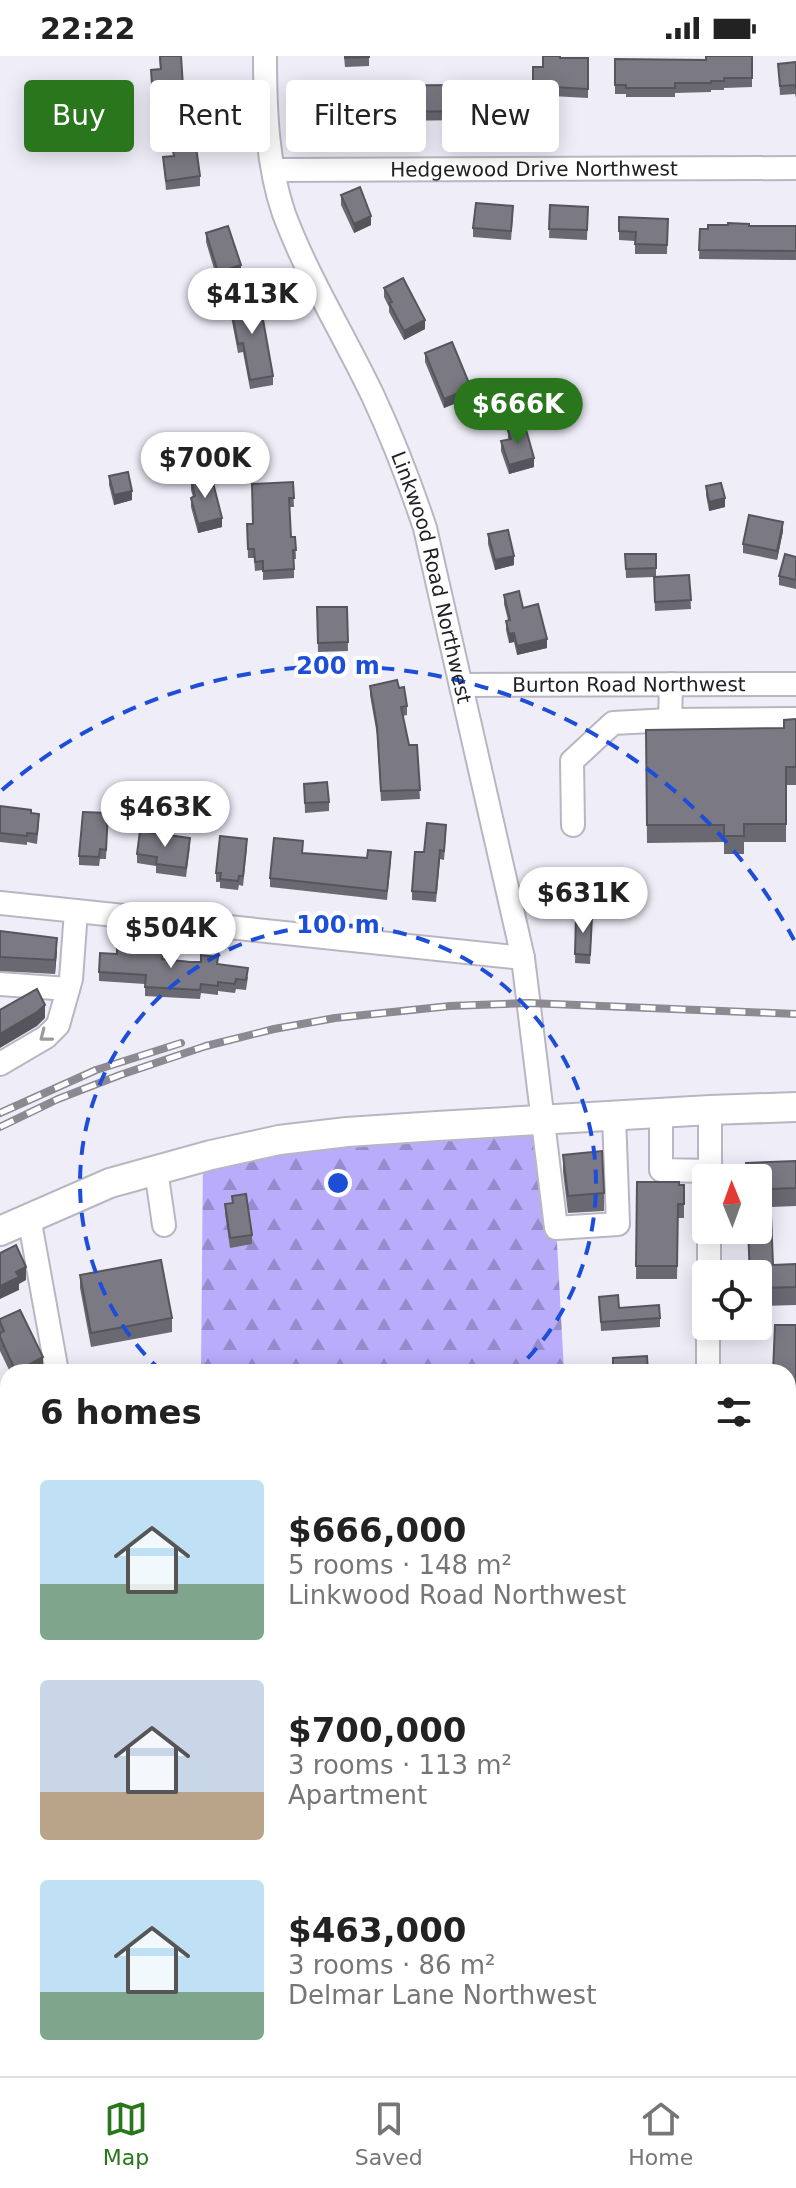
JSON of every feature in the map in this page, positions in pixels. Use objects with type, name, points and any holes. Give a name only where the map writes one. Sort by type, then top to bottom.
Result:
[{"type":"main road","points":[[0,1231],[110,1183],[211,1155],[292,1139],[347,1132],[796,1107]]},
{"type":"street","name":"Linkwood Road Northwest","points":[[265,56],[269,138],[284,212],[310,274],[373,396],[406,472],[425,528],[523,958],[556,1228],[618,1224],[614,1116]]},
{"type":"street","name":"Hedgewood Drive Northwest","points":[[274,170],[796,168]]},
{"type":"street","points":[[670,720],[671,684]]},
{"type":"street","name":"Burton Road Northwest","points":[[461,685],[796,684]]},
{"type":"street","points":[[573,825],[572,761],[613,723],[796,719]]},
{"type":"street","points":[[0,903],[523,958]]},
{"type":"street","points":[[0,1064],[46,1037],[58,1025],[71,979],[76,911]]},
{"type":"street","points":[[0,984],[68,989]]},
{"type":"street","points":[[710,1110],[710,1164]]},
{"type":"street","points":[[661,1113],[661,1170],[692,1173]]},
{"type":"street","points":[[156,1170],[164,1225]]},
{"type":"street","points":[[29,1217],[56,1364]]},
{"type":"street","points":[[708,1340],[708,1364]]},
{"type":"green space","points":[[551,1132],[564,1364],[201,1364],[203,1158],[407,1135]]},
{"type":"building","points":[[160,56],[181,56],[183,80],[152,80],[151,70],[161,69]]},
{"type":"building","points":[[543,56],[588,58],[588,89],[559,87],[559,80],[533,80],[533,67],[543,67]]},
{"type":"building","points":[[706,56],[752,56],[752,78],[675,83],[675,88],[626,88],[626,85],[615,85],[615,59],[706,60]]},
{"type":"building","points":[[796,62],[796,89],[795,85],[780,86],[778,64]]},
{"type":"building","points":[[426,85],[442,85],[442,111],[426,112]]},
{"type":"building","points":[[173,152],[197,152],[200,176],[166,181],[163,157],[174,156]]},
{"type":"building","points":[[360,187],[371,216],[354,224],[341,195]]},
{"type":"building","points":[[476,203],[513,206],[511,231],[473,228]]},
{"type":"building","points":[[550,205],[588,207],[587,230],[549,229]]},
{"type":"building","points":[[619,217],[668,219],[667,245],[635,244],[636,232],[619,231]]},
{"type":"building","points":[[728,223],[796,226],[796,251],[699,250],[700,229]]},
{"type":"building","points":[[228,226],[241,265],[218,272],[206,233]]},
{"type":"building","points":[[403,278],[425,320],[404,331],[384,288]]},
{"type":"building","points":[[254,292],[259,314],[262,314],[273,376],[250,380],[243,343],[238,344],[230,302],[240,300],[238,295]]},
{"type":"building","points":[[452,342],[471,388],[444,399],[425,353]]},
{"type":"building","points":[[525,426],[534,458],[509,465],[501,441],[511,439],[508,431]]},
{"type":"building","points":[[128,472],[132,491],[114,495],[109,476]]},
{"type":"building","points":[[211,475],[222,518],[198,524],[191,498],[195,496],[191,480]]},
{"type":"building","points":[[293,482],[294,498],[289,498],[291,537],[295,537],[296,550],[293,550],[294,569],[263,571],[263,561],[255,562],[254,549],[248,549],[247,524],[253,524],[252,484]]},
{"type":"building","points":[[721,483],[725,498],[709,502],[706,486]]},
{"type":"building","points":[[749,515],[783,522],[777,551],[743,544]]},
{"type":"building","points":[[508,530],[514,556],[495,560],[488,534]]},
{"type":"building","points":[[625,554],[656,554],[656,568],[626,569]]},
{"type":"building","points":[[785,554],[796,557],[796,580],[779,576]]},
{"type":"building","points":[[689,575],[691,600],[655,602],[654,577]]},
{"type":"building","points":[[519,591],[523,608],[538,604],[547,639],[517,646],[514,633],[509,634],[506,621],[510,620],[504,595]]},
{"type":"building","points":[[317,607],[347,607],[348,642],[318,643]]},
{"type":"building","points":[[397,680],[399,688],[404,687],[407,706],[401,707],[409,745],[417,745],[420,790],[381,791],[377,726],[370,686]]},
{"type":"building","points":[[796,719],[796,767],[786,767],[786,824],[744,824],[744,836],[724,836],[724,825],[647,825],[646,730],[784,728],[784,720]]},
{"type":"building","points":[[327,782],[329,802],[305,803],[304,784]]},
{"type":"building","points":[[0,806],[39,814],[37,834],[0,833]]},
{"type":"building","points":[[83,812],[108,813],[106,850],[100,849],[99,857],[79,856]]},
{"type":"building","points":[[427,823],[446,825],[436,893],[412,891],[415,852],[424,852]]},
{"type":"building","points":[[140,831],[190,838],[186,868],[156,864],[157,857],[137,854]]},
{"type":"building","points":[[220,836],[247,839],[243,876],[239,876],[238,881],[220,879],[221,873],[216,873]]},
{"type":"building","points":[[274,838],[303,841],[302,853],[367,858],[368,850],[391,852],[387,891],[270,878]]},
{"type":"building","points":[[576,916],[592,917],[590,955],[575,954]]},
{"type":"building","points":[[0,931],[57,938],[55,960],[0,957]]},
{"type":"building","points":[[117,949],[163,953],[162,959],[190,962],[201,962],[201,955],[218,957],[217,964],[248,968],[246,980],[236,979],[235,984],[218,982],[218,986],[201,984],[200,990],[145,987],[146,975],[99,972],[100,953],[117,954]]},
{"type":"building","points":[[37,989],[45,1005],[0,1034],[0,1010]]},
{"type":"building","points":[[602,1151],[604,1193],[568,1196],[563,1155]]},
{"type":"building","points":[[796,1161],[796,1188],[772,1189],[772,1164],[746,1163]]},
{"type":"building","points":[[637,1182],[679,1182],[679,1185],[684,1185],[684,1204],[678,1204],[677,1266],[636,1266]]},
{"type":"building","points":[[246,1194],[252,1235],[230,1238],[225,1204],[233,1203],[232,1196]]},
{"type":"building","points":[[772,1240],[773,1265],[796,1264],[796,1287],[772,1288],[772,1260],[749,1260],[749,1244],[772,1244]]},
{"type":"building","points":[[16,1245],[26,1267],[16,1272],[19,1277],[0,1286],[0,1253]]},
{"type":"building","points":[[161,1260],[172,1318],[91,1333],[80,1275]]},
{"type":"building","points":[[618,1295],[619,1308],[659,1305],[660,1318],[601,1322],[599,1297]]},
{"type":"building","points":[[20,1310],[43,1357],[30,1364],[12,1364],[0,1337],[4,1331],[0,1319]]},
{"type":"building","points":[[775,1325],[796,1325],[796,1364],[773,1364]]},
{"type":"building","points":[[647,1356],[648,1364],[613,1364],[613,1358]]},
{"type":"railway","points":[[0,1127],[58,1099],[206,1046],[335,1018],[450,1006],[529,1003],[796,1014]]},
{"type":"railway","points":[[0,1113],[96,1070],[181,1043]]}]
